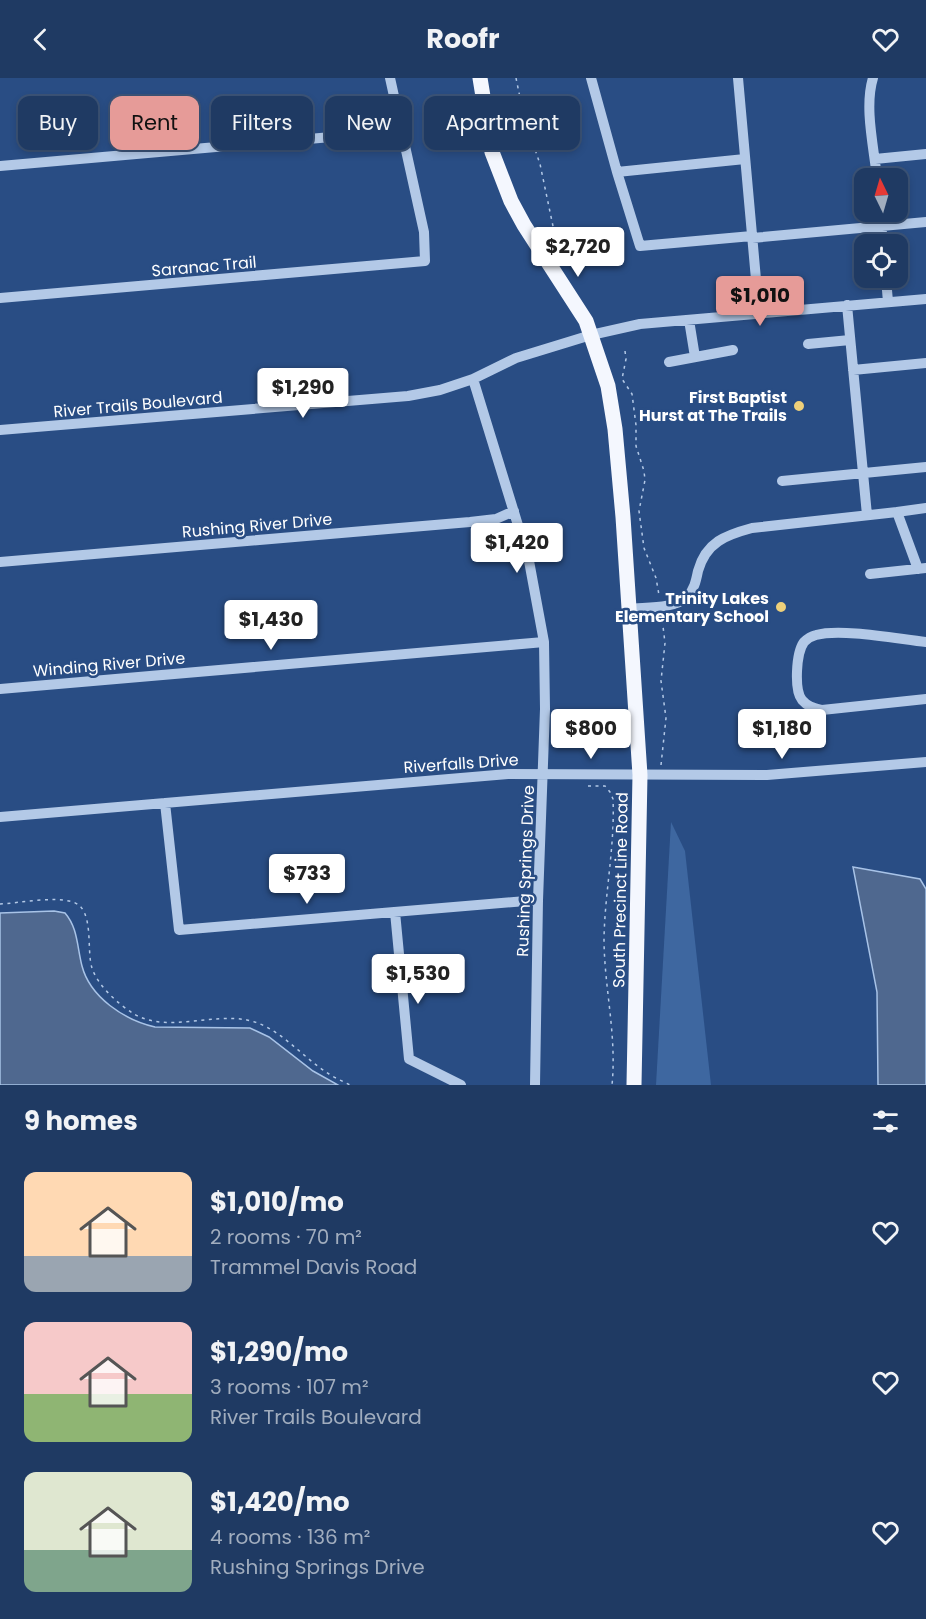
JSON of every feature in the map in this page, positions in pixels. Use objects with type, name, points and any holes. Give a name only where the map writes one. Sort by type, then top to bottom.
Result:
[{"type":"main road","name":"South Precinct Line Road","points":[[480,78],[492,152],[511,201],[524,225],[586,321],[608,386],[615,429],[640,775],[634,1085]]},
{"type":"street","points":[[390,78],[393,96]]},
{"type":"street","points":[[591,78],[640,246],[926,222]]},
{"type":"street","points":[[738,78],[759,313]]},
{"type":"street","points":[[873,78],[869,90],[869,105],[876,168]]},
{"type":"street","points":[[0,166],[325,138]]},
{"type":"street","name":"Saranac Trail","points":[[0,298],[425,261],[424,232],[405,150]]},
{"type":"street","points":[[875,159],[926,154]]},
{"type":"street","points":[[617,171],[745,159]]},
{"type":"street","points":[[881,222],[882,234]]},
{"type":"street","points":[[887,288],[888,302]]},
{"type":"street","name":"River Trails Boulevard","points":[[0,430],[408,396],[440,390],[473,379],[516,358],[591,335],[640,324],[926,299]]},
{"type":"street","points":[[847,305],[867,515]]},
{"type":"street","points":[[689,320],[695,357]]},
{"type":"street","points":[[808,344],[850,340]]},
{"type":"street","points":[[669,362],[733,350]]},
{"type":"street","points":[[853,370],[926,363]]},
{"type":"street","name":"Rushing Springs Drive","points":[[473,379],[529,561],[544,642],[535,1085]]},
{"type":"street","points":[[782,480],[926,467]]},
{"type":"street","points":[[629,609],[672,604],[686,598],[694,587],[705,554],[714,544],[732,534],[752,528],[926,508]]},
{"type":"street","name":"Rushing River Drive","points":[[0,562],[470,522],[496,519],[514,511]]},
{"type":"street","points":[[870,574],[922,569],[897,512]]},
{"type":"street","points":[[926,642],[835,632],[812,636],[804,642],[801,650],[796,685],[803,701],[811,707],[822,710],[926,699]]},
{"type":"street","name":"Winding River Drive","points":[[0,688],[544,642]]},
{"type":"street","name":"Riverfalls Drive","points":[[0,817],[508,774],[767,775],[926,762]]},
{"type":"street","points":[[165,803],[179,930],[538,900]]},
{"type":"street","points":[[395,912],[408,1059],[461,1085]]},
{"type":"path","points":[[516,78],[524,117],[540,164],[554,231],[563,253]]},
{"type":"path","points":[[626,351],[622,379],[632,394],[636,446],[644,471],[644,489],[639,511],[644,548],[656,578],[665,643],[661,681],[666,717],[659,775]]},
{"type":"path","points":[[588,786],[605,786],[613,800],[612,856],[604,936],[614,1046],[612,1085]]},
{"type":"path","points":[[0,904],[75,902],[86,916],[91,967],[106,989],[134,1014],[146,1019],[179,1022],[232,1019],[260,1024],[292,1044],[326,1072],[350,1085]]},
{"type":"shaded area","points":[[671,822],[685,851],[711,1085],[656,1085]]},
{"type":"shaded area","points":[[853,867],[920,879],[926,889],[926,1085],[878,1085],[877,992]]},
{"type":"shaded area","points":[[54,911],[65,913],[72,925],[82,966],[92,988],[120,1013],[155,1027],[250,1028],[269,1037],[313,1071],[338,1085],[0,1085],[0,913]]},
{"type":"place","name":"First Baptist Hurst at The Trails","points":[[799,406]]},
{"type":"place","name":"Trinity Lakes Elementary School","points":[[781,607]]}]
